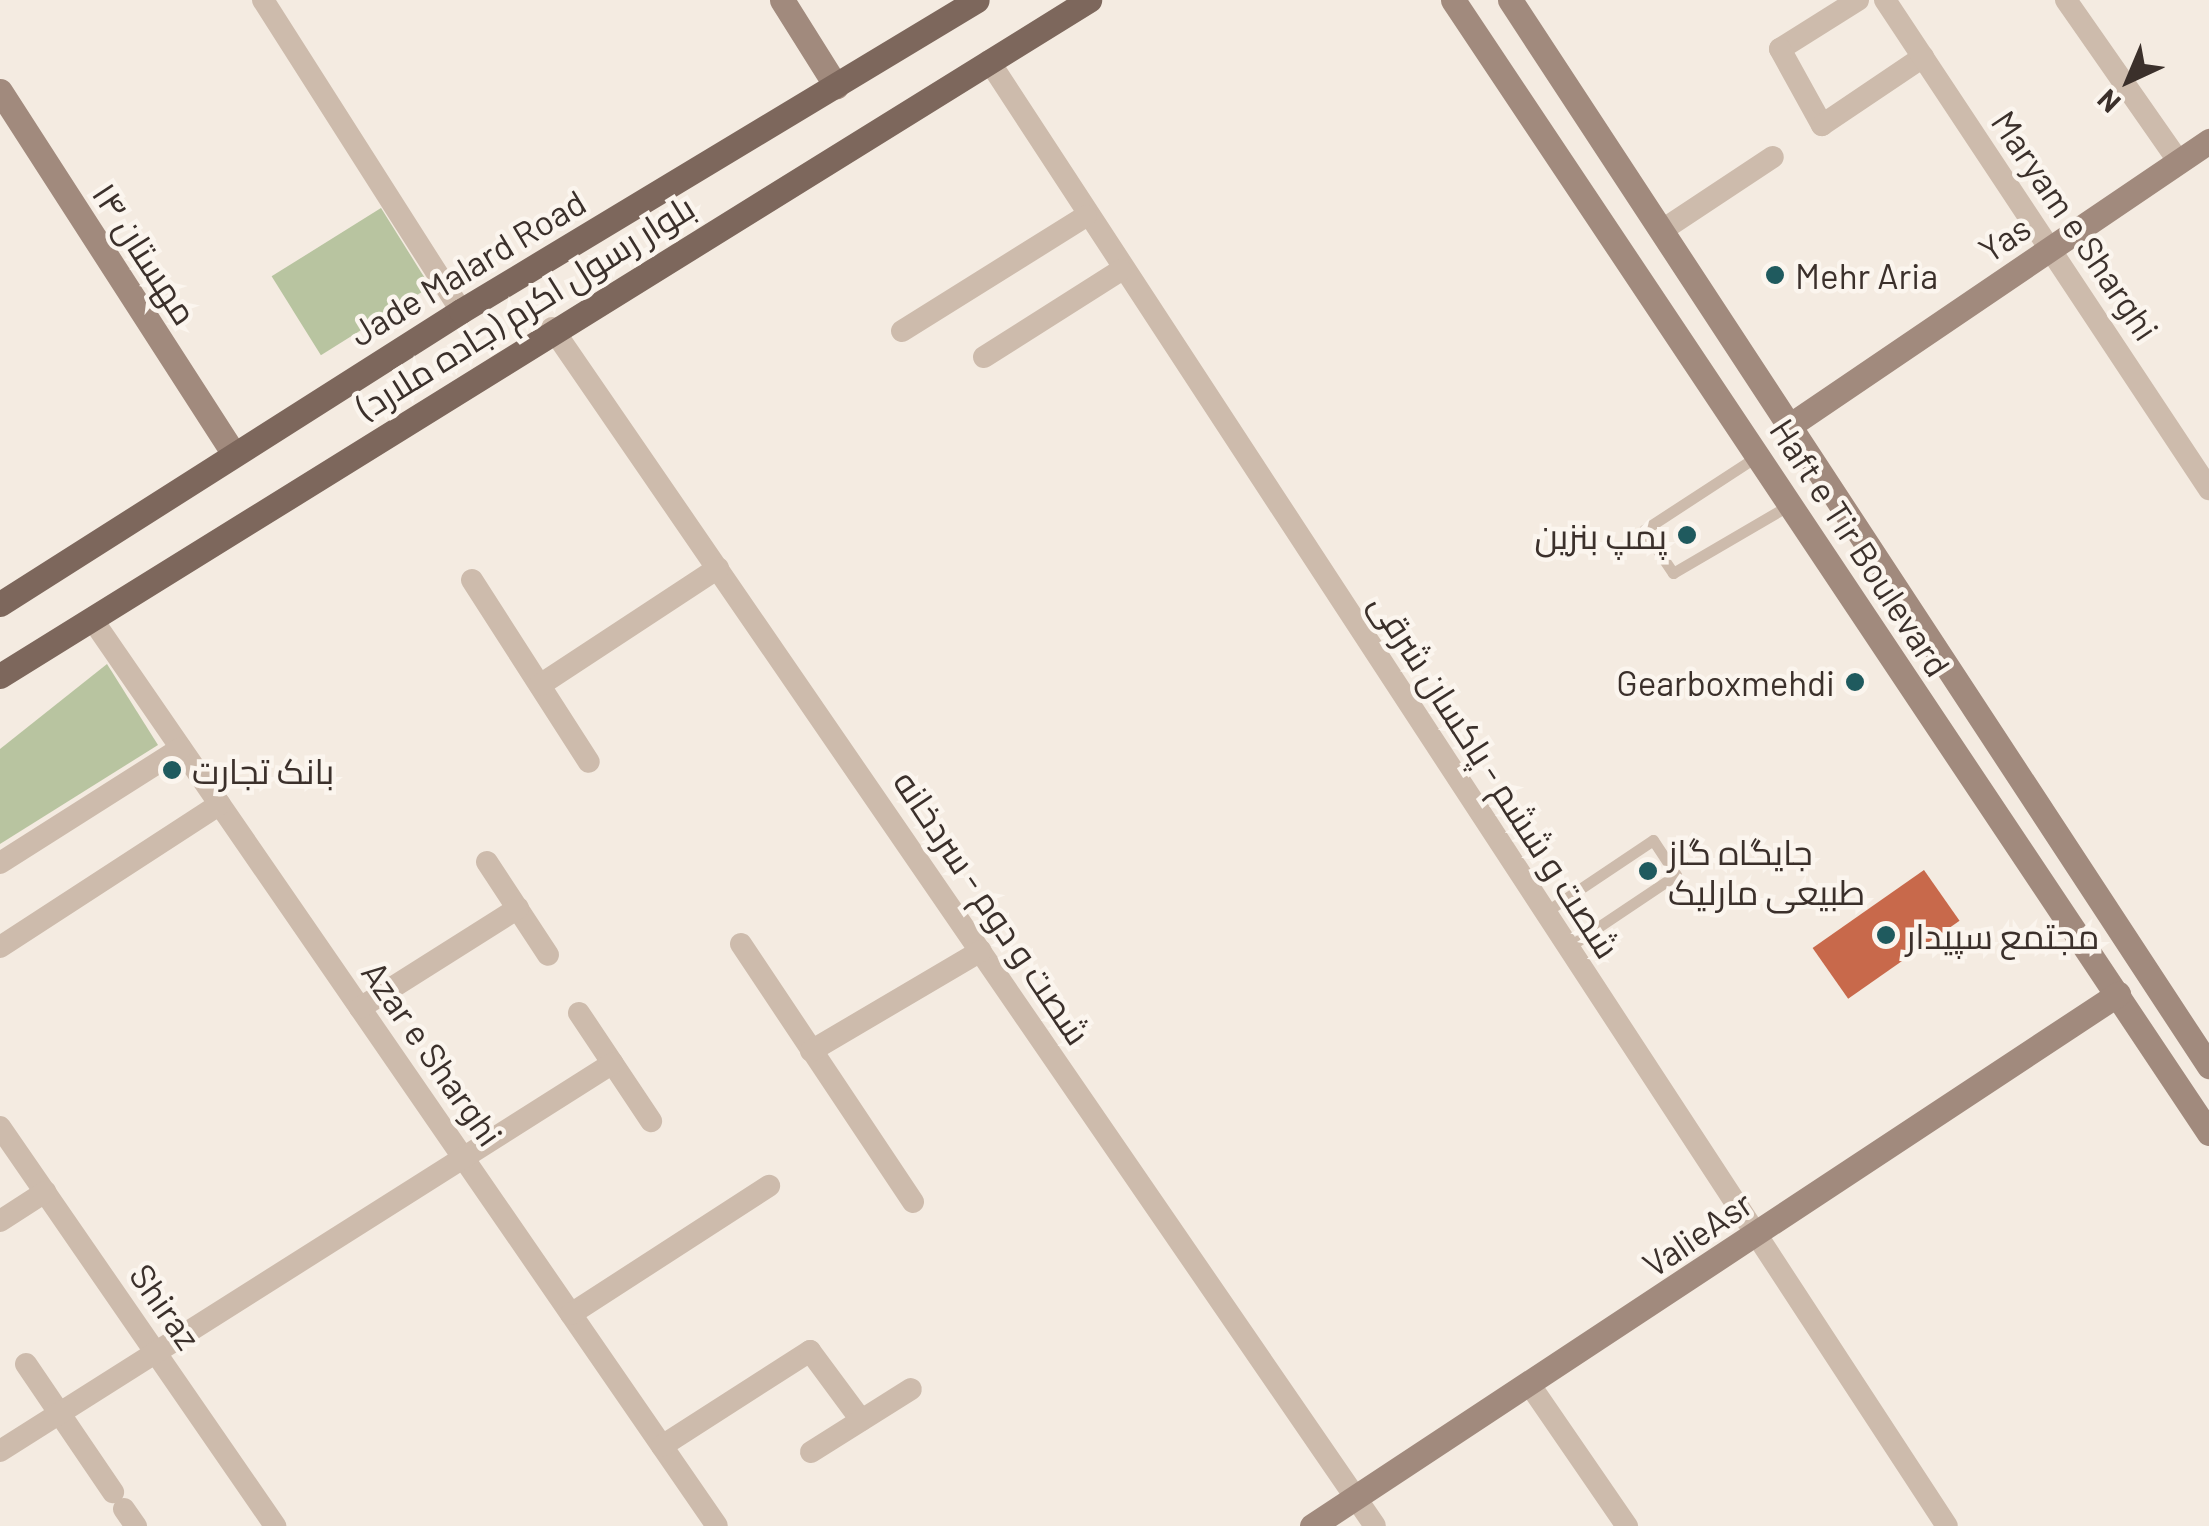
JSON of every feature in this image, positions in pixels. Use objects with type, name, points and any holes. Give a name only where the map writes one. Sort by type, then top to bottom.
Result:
[{"type":"main road","points":[[782,0],[836,86]]},
{"type":"main road","name":"Jade Malard Road","points":[[0,604],[462,310],[977,0]]},
{"type":"main road","name":"بلوار رسول اکرم (جاده ملارد)","points":[[0,676],[552,328],[1090,0]]},
{"type":"main road","name":"Haft e Tir Boulevard","points":[[1453,0],[2209,1133]]},
{"type":"main road","name":"Haft e Tir Boulevard","points":[[1510,0],[2209,1066]]},
{"type":"main road","name":"مهستان ۱۴","points":[[0,91],[234,452]]},
{"type":"main road","name":"Yas","points":[[1788,426],[2209,141]]},
{"type":"main road","name":"ValieAsr","points":[[1312,1526],[1532,1388],[2118,994]]},
{"type":"street","points":[[262,0],[462,310]]},
{"type":"street","points":[[1858,0],[1780,49],[1782,67],[1822,125],[1923,58]]},
{"type":"street","name":"Maryam e Sharghi","points":[[1885,0],[2209,489]]},
{"type":"street","points":[[2066,0],[2179,162]]},
{"type":"street","name":"شصت و ششم - پاکسان شرقی","points":[[990,60],[1121,270],[1947,1526]]},
{"type":"street","points":[[1661,231],[1774,157]]},
{"type":"street","points":[[902,332],[1086,216]]},
{"type":"street","points":[[984,357],[1121,270]]},
{"type":"street","name":"شصت و دوم - سردخانه","points":[[552,328],[1375,1526]]},
{"type":"street","points":[[540,685],[718,568]]},
{"type":"street","points":[[472,580],[589,762]]},
{"type":"street","name":"Azar e Sharghi","points":[[92,619],[716,1526]]},
{"type":"street","points":[[0,863],[181,748]]},
{"type":"street","points":[[0,947],[220,804]]},
{"type":"street","points":[[487,862],[548,956]]},
{"type":"street","points":[[360,1008],[518,908]]},
{"type":"street","points":[[741,944],[913,1202]]},
{"type":"street","points":[[812,1052],[981,951]]},
{"type":"street","points":[[579,1013],[651,1121]]},
{"type":"street","points":[[0,1450],[613,1064]]},
{"type":"street","name":"Shiraz","points":[[0,1126],[275,1526]]},
{"type":"street","points":[[571,1314],[768,1186]]},
{"type":"street","points":[[0,1221],[45,1192]]},
{"type":"street","points":[[662,1446],[810,1351],[861,1420]]},
{"type":"street","points":[[26,1364],[124,1509]]},
{"type":"street","points":[[1532,1388],[1626,1526]]},
{"type":"street","points":[[811,1452],[911,1389]]},
{"type":"lane","points":[[1759,455],[1644,530],[1674,573],[1791,504]]},
{"type":"lane","points":[[1544,912],[1653,840],[1676,875],[1567,948]]},
{"type":"green space","points":[[381,208],[430,287],[321,355],[272,276]]},
{"type":"green space","points":[[107,664],[158,745],[0,844],[0,749]]},
{"type":"building","name":"مجتمع سپیدار","points":[[1924,870],[1960,921],[1848,999],[1813,948]]},
{"type":"place","name":"Mehr Aria","points":[[1775,275]]},
{"type":"place","name":"پمپ بنزین","points":[[1687,535]]},
{"type":"place","name":"Gearboxmehdi","points":[[1855,682]]},
{"type":"place","name":"بانک تجارت","points":[[172,770]]},
{"type":"place","name":"جایگاه گاز طبیعی مارلیک","points":[[1648,871]]},
{"type":"place","name":"مجتمع سپیدار","points":[[1886,935]]}]
